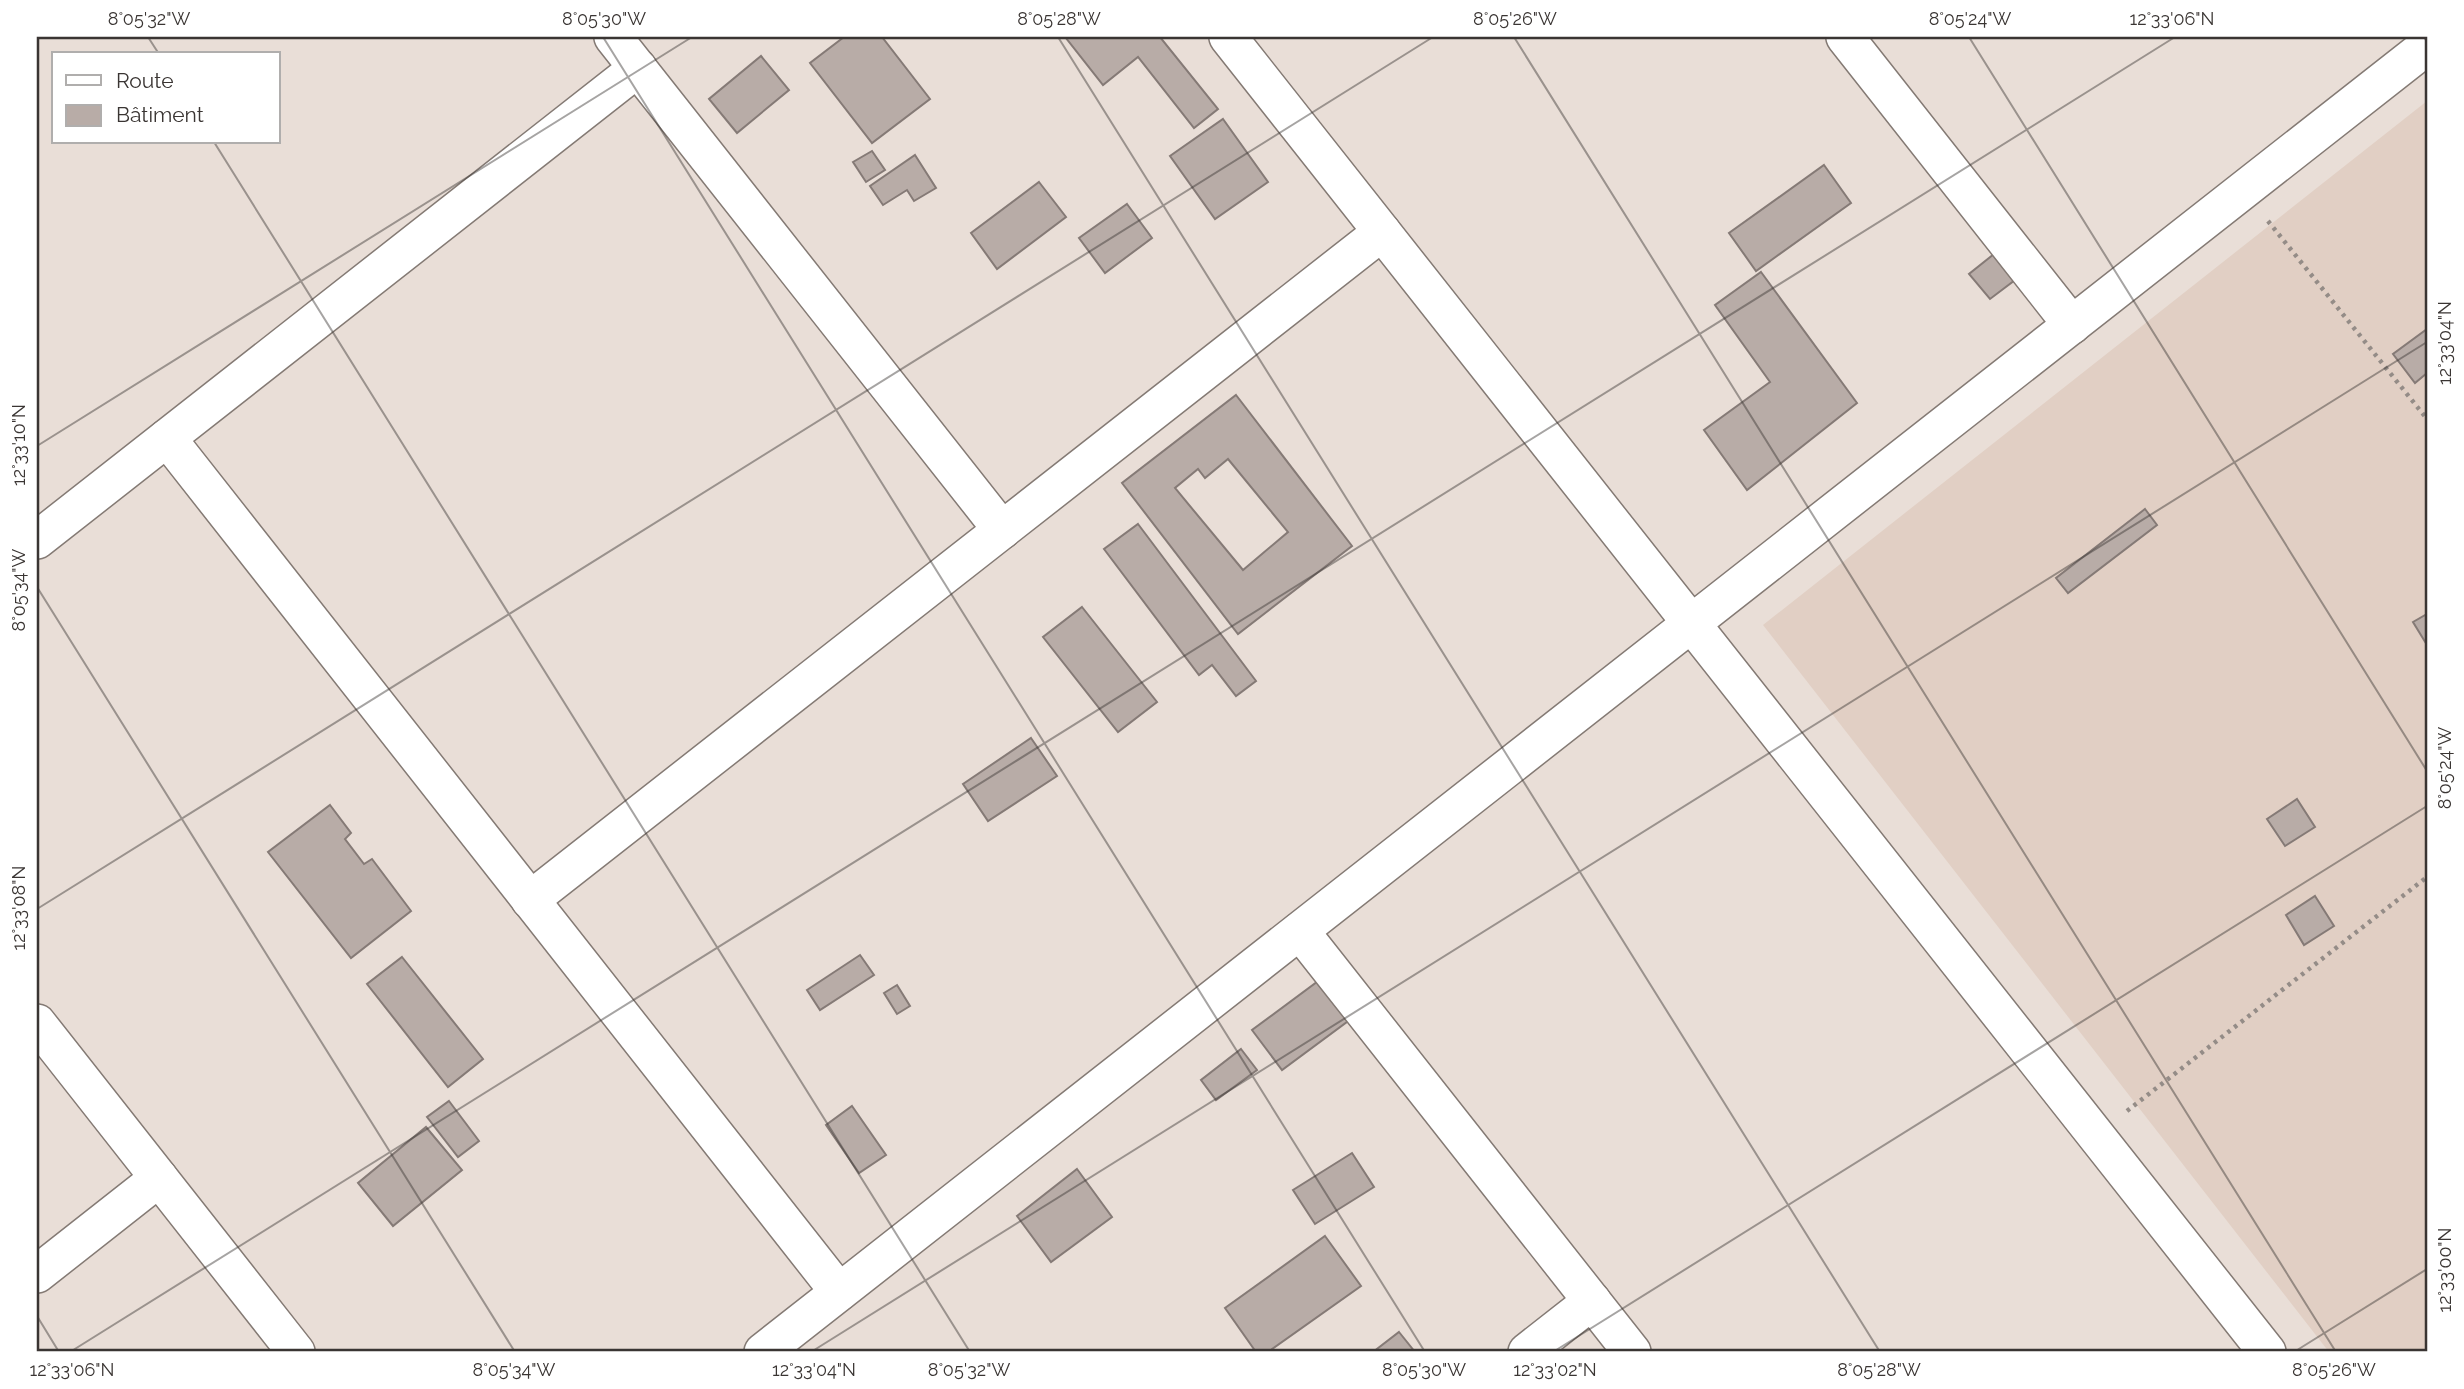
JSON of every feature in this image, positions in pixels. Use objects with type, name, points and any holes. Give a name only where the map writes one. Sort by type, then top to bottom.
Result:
[{"type":"street","points":[[613,37],[1002,530]]},
{"type":"street","points":[[1228,37],[2267,1352]]},
{"type":"street","points":[[1845,37],[2072,325]]},
{"type":"street","points":[[763,1352],[2427,46]]},
{"type":"street","points":[[37,540],[638,68]]},
{"type":"street","points":[[530,900],[1382,232]]},
{"type":"street","points":[[167,438],[839,1292]]},
{"type":"street","points":[[1300,931],[1632,1352]]},
{"type":"street","points":[[37,1023],[296,1352]]},
{"type":"street","points":[[37,1273],[159,1178]]},
{"type":"street","points":[[1527,1352],[1592,1301]]},
{"type":"path","points":[[2243,190],[2427,419]]},
{"type":"path","points":[[2095,1135],[2427,877]]},
{"type":"shaded area","points":[[2427,101],[2427,1352],[2329,1352],[1763,625]]},
{"type":"building","points":[[844,37],[882,37],[930,99],[872,143],[810,63]]},
{"type":"building","points":[[1067,37],[1160,37],[1218,109],[1194,128],[1138,57],[1103,85]]},
{"type":"building","points":[[761,56],[789,90],[737,133],[709,99]]},
{"type":"building","points":[[1223,119],[1268,182],[1215,219],[1170,156]]},
{"type":"building","points":[[872,151],[885,170],[866,182],[853,162]]},
{"type":"building","points":[[915,155],[936,188],[914,201],[907,190],[883,205],[870,186]]},
{"type":"building","points":[[1824,165],[1851,203],[1756,271],[1729,233]]},
{"type":"building","points":[[1039,182],[1066,217],[997,269],[971,233]]},
{"type":"building","points":[[1127,204],[1152,238],[1105,273],[1079,238]]},
{"type":"building","points":[[1994,254],[2015,280],[1990,299],[1969,274]]},
{"type":"building","points":[[1761,272],[1857,403],[1747,490],[1704,430],[1770,382],[1715,305]]},
{"type":"building","points":[[2427,329],[2427,373],[2415,383],[2393,354]]},
{"type":"building","points":[[1236,395],[1352,546],[1238,634],[1122,483]],"holes":[[[1228,459],[1288,532],[1243,570],[1175,488],[1198,469],[1205,478]]]},
{"type":"building","points":[[2145,509],[2157,525],[2068,593],[2056,578]]},
{"type":"building","points":[[1138,524],[1256,681],[1236,696],[1212,665],[1199,675],[1104,549]]},
{"type":"building","points":[[1082,607],[1157,702],[1118,732],[1043,637]]},
{"type":"building","points":[[2427,614],[2427,645],[2413,622]]},
{"type":"building","points":[[1031,738],[1057,776],[988,821],[963,784]]},
{"type":"building","points":[[2297,799],[2315,827],[2285,846],[2267,819]]},
{"type":"building","points":[[330,805],[351,833],[345,839],[364,864],[372,859],[411,911],[351,958],[268,852]]},
{"type":"building","points":[[2315,896],[2334,926],[2304,945],[2286,915]]},
{"type":"building","points":[[860,955],[874,975],[820,1010],[807,990]]},
{"type":"building","points":[[402,957],[483,1059],[448,1087],[367,984]]},
{"type":"building","points":[[1325,976],[1355,1016],[1282,1070],[1252,1030]]},
{"type":"building","points":[[897,985],[910,1006],[897,1014],[884,993]]},
{"type":"building","points":[[1241,1049],[1257,1070],[1216,1100],[1201,1080]]},
{"type":"building","points":[[449,1101],[479,1141],[458,1157],[427,1117]]},
{"type":"building","points":[[852,1106],[886,1155],[859,1173],[826,1125]]},
{"type":"building","points":[[426,1127],[462,1170],[393,1226],[358,1183]]},
{"type":"building","points":[[1352,1153],[1374,1187],[1315,1224],[1293,1190]]},
{"type":"building","points":[[1077,1169],[1112,1217],[1051,1262],[1017,1216]]},
{"type":"building","points":[[1325,1236],[1361,1286],[1268,1352],[1256,1352],[1225,1308]]},
{"type":"building","points":[[1399,1332],[1415,1352],[1373,1352]]}]
